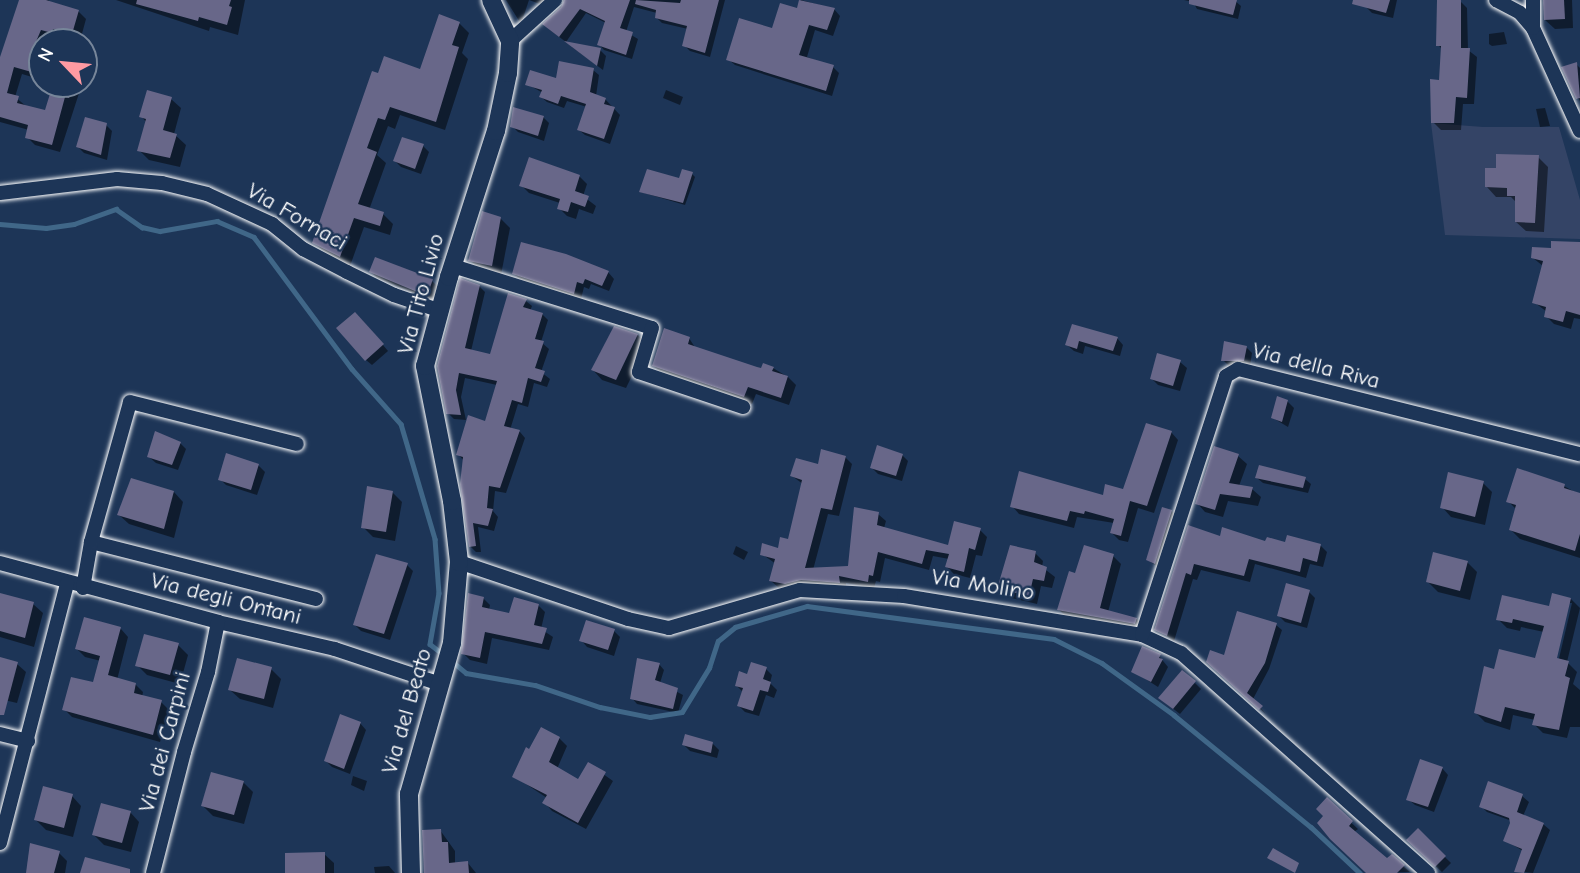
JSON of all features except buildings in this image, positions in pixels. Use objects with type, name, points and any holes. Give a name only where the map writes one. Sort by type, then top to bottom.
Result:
[{"type":"street","name":"Via Tito Livio","points":[[459,562],[453,501],[425,366],[453,266],[496,131],[508,72],[510,41],[491,0]]},
{"type":"street","points":[[510,41],[555,0]]},
{"type":"street","points":[[1496,0],[1520,13],[1533,28],[1580,131]]},
{"type":"street","points":[[1533,0],[1533,28]]},
{"type":"street","name":"Via Fornaci","points":[[0,193],[117,179],[162,183],[207,194],[272,224],[303,249],[347,272],[394,295],[441,312]]},
{"type":"street","points":[[453,266],[652,328],[639,372],[743,407]]},
{"type":"street","name":"Via della Riva","points":[[1142,635],[1226,376],[1238,369],[1580,454]]},
{"type":"street","points":[[83,588],[91,542],[130,402],[297,444]]},
{"type":"street","points":[[91,542],[316,599]]},
{"type":"street","name":"Via Molino","points":[[459,562],[628,619],[669,628],[800,590],[904,596],[1142,635],[1181,653],[1428,873]]},
{"type":"street","name":"Via del Beato","points":[[411,873],[409,793],[452,643],[459,562]]},
{"type":"street","name":"Via degli Ontani","points":[[0,563],[83,588],[443,676]]},
{"type":"street","points":[[0,843],[29,741],[67,583]]},
{"type":"street","name":"Via dei Carpini","points":[[153,873],[208,672],[218,622]]},
{"type":"street","points":[[0,734],[29,741]]},
{"type":"shaded area","points":[[1431,123],[1483,127],[1559,127],[1580,200],[1580,239],[1445,235]]},
{"type":"waterway","points":[[0,224],[46,228],[74,224],[116,209],[142,227],[160,231],[217,221],[254,237],[352,369],[401,424],[435,539],[439,593],[430,644],[443,654]]},
{"type":"waterway","points":[[453,662],[466,673],[535,685],[600,707],[650,717],[682,712],[709,668],[718,641],[735,627],[807,606],[1054,639],[1102,663],[1174,715],[1311,827],[1360,873]]}]
